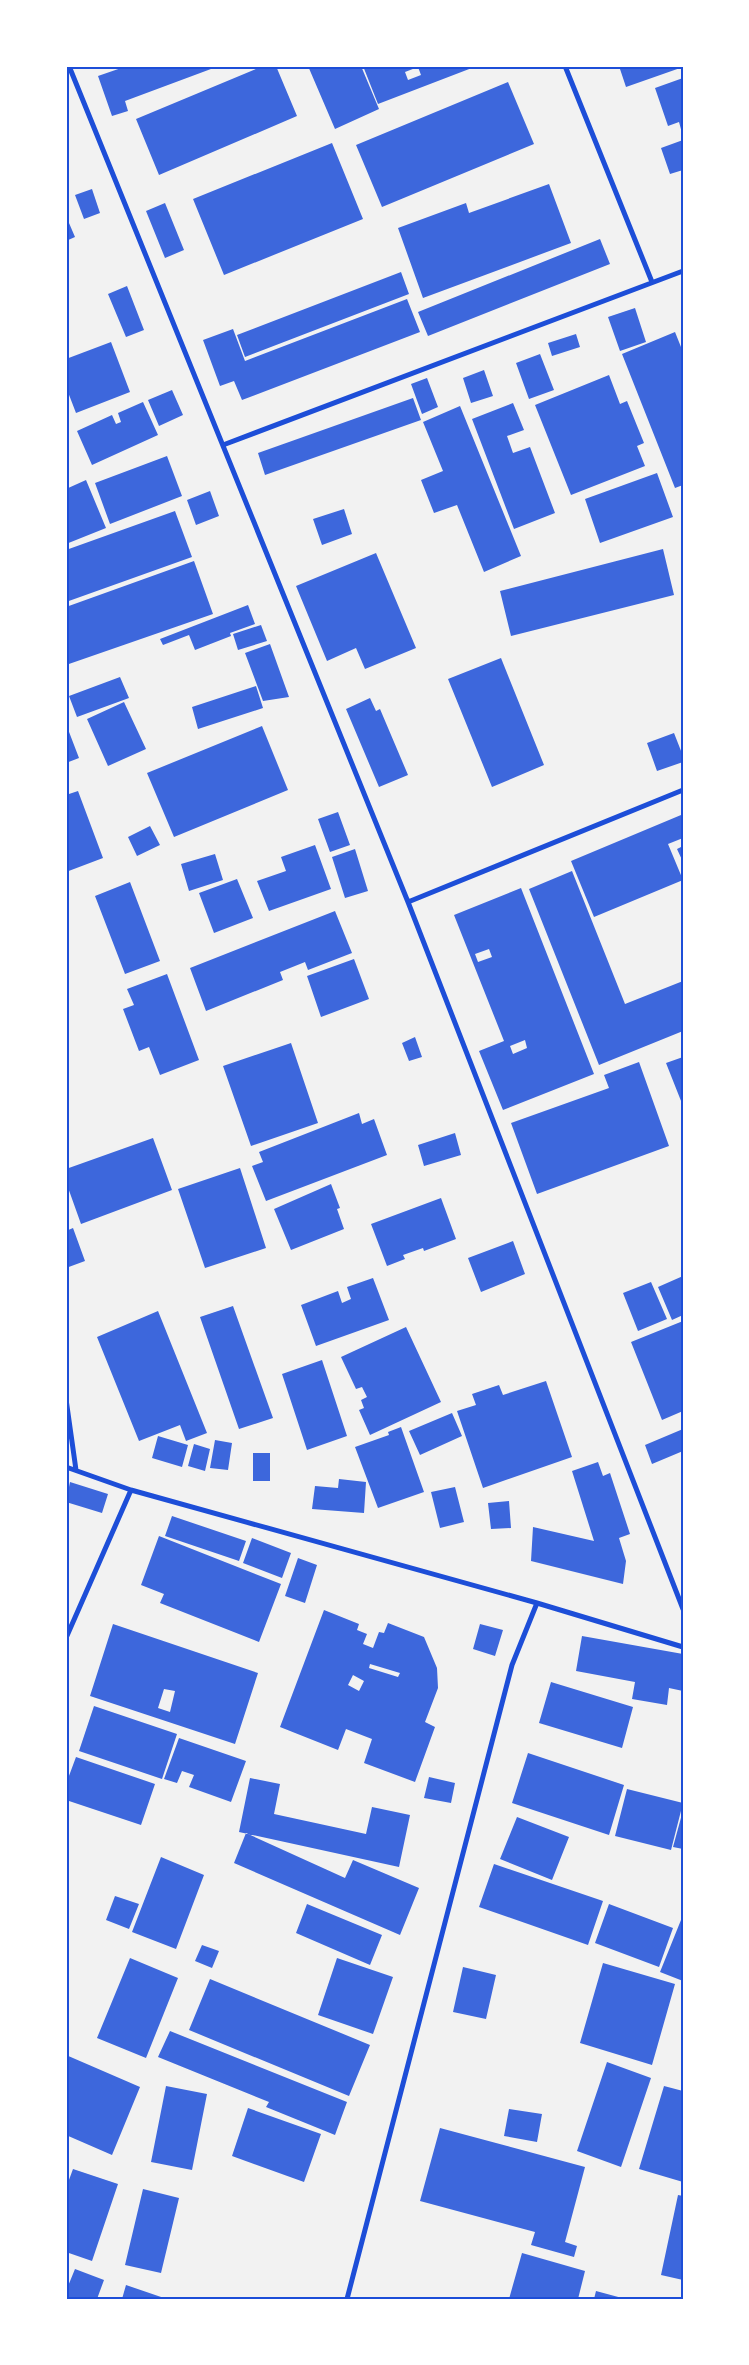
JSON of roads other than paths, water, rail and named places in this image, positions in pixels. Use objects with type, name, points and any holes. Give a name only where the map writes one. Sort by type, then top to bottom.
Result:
[{"type":"street","points":[[69,66],[408,902],[683,1609]]},
{"type":"street","points":[[565,66],[652,282]]},
{"type":"street","points":[[223,445],[683,271]]},
{"type":"street","points":[[408,902],[683,790]]},
{"type":"street","points":[[66,1399],[76,1470]]},
{"type":"street","points":[[66,1467],[131,1490],[537,1603],[683,1646]]},
{"type":"street","points":[[66,1638],[131,1490]]},
{"type":"street","points":[[347,2299],[512,1665],[537,1603]]}]
